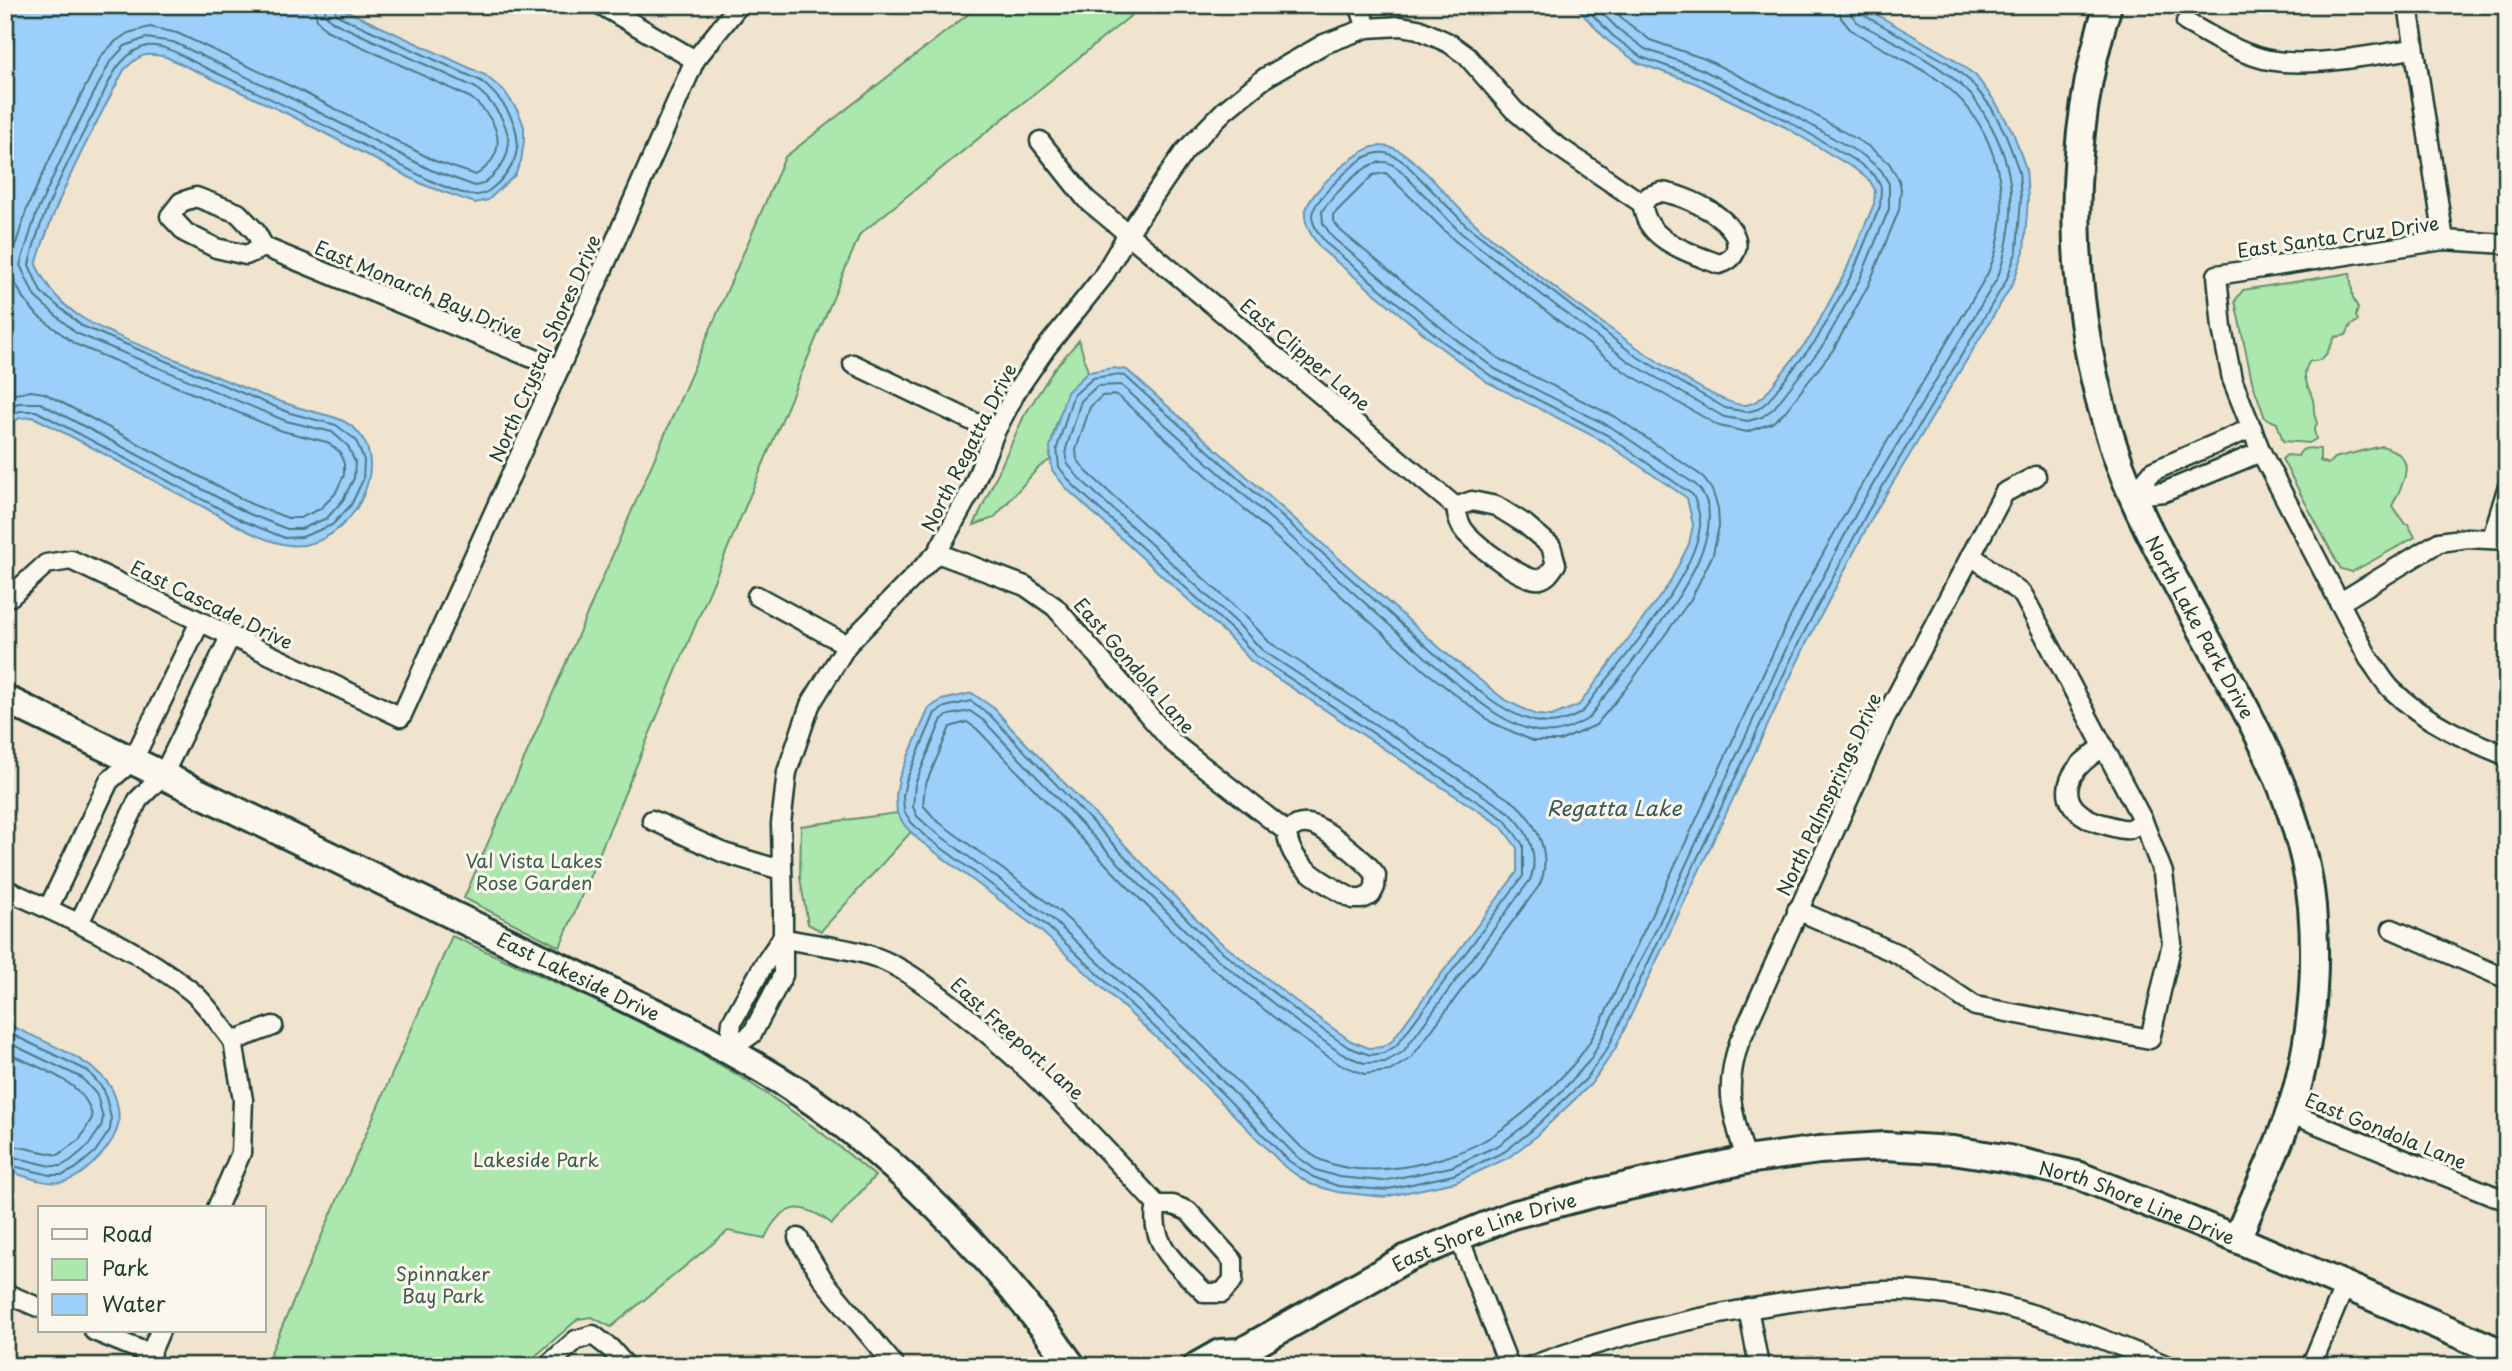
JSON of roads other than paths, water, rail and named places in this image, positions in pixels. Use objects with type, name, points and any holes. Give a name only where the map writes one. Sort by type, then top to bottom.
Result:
[{"type":"street","points":[[601,5],[695,60]]},
{"type":"street","name":"North Crystal Shores Drive","points":[[401,717],[695,60],[738,5]]},
{"type":"street","points":[[1359,5],[1367,28]]},
{"type":"street","name":"North Lake Park Drive","points":[[2108,5],[2094,60],[2077,182],[2078,260],[2095,378],[2115,451],[2133,495],[2157,546],[2269,752],[2283,785],[2300,840],[2312,905],[2314,994],[2303,1065],[2289,1113],[2237,1239]]},
{"type":"street","points":[[2408,5],[2444,240]]},
{"type":"street","points":[[2186,22],[2236,49],[2285,62],[2308,62],[2414,49]]},
{"type":"street","name":"North Regatta Drive","points":[[729,1050],[752,1034],[783,975],[780,824],[787,772],[810,705],[847,645],[937,552],[972,489],[995,432],[1017,390],[1046,348],[1102,278],[1129,232],[1184,152],[1224,111],[1266,77],[1324,44],[1367,28],[1401,26],[1418,29],[1449,43],[1466,56],[1514,110],[1553,143],[1643,204]]},
{"type":"street","name":"East Clipper Lane","points":[[1040,141],[1086,199],[1129,232],[1456,507],[1457,518],[1466,534],[1527,578],[1538,580],[1547,577],[1556,564],[1551,546],[1525,524],[1496,506],[1472,501],[1456,507]]},
{"type":"street","points":[[1661,192],[1675,193],[1704,207],[1736,234],[1734,255],[1727,262],[1719,264],[1665,239],[1652,230],[1643,215],[1643,204],[1649,196],[1661,192]]},
{"type":"street","points":[[196,197],[238,213],[255,231],[264,247],[246,255],[216,248],[186,233],[170,216],[181,202],[196,197]]},
{"type":"street","name":"East Santa Cruz Drive","points":[[2252,428],[2232,379],[2222,328],[2217,275],[2444,240],[2507,244]]},
{"type":"street","name":"East Monarch Bay Drive","points":[[264,247],[559,369]]},
{"type":"street","points":[[853,364],[995,432]]},
{"type":"street","points":[[2133,495],[2153,471],[2252,428],[2261,452],[2339,603],[2369,659],[2391,689],[2449,732],[2507,756]]},
{"type":"street","points":[[2133,495],[2164,492],[2261,452]]},
{"type":"street","name":"North Palmsprings Drive","points":[[1746,1160],[1731,1104],[1729,1082],[1733,1061],[1797,910],[1885,718],[2004,493],[2036,476]]},
{"type":"street","points":[[2339,603],[2439,542],[2499,539],[2507,489]]},
{"type":"street","name":"East Gondola Lane","points":[[937,552],[1025,586],[1055,607],[1172,742],[1287,832]]},
{"type":"street","points":[[1797,910],[1898,954],[1975,1006],[2150,1040],[2172,943],[2163,873],[2143,821],[2023,595],[1971,555]]},
{"type":"street","name":"East Cascade Drive","points":[[11,596],[46,564],[71,560],[401,717]]},
{"type":"street","points":[[757,596],[847,645]]},
{"type":"street","points":[[48,909],[109,781],[133,760],[200,622]]},
{"type":"street","points":[[79,923],[138,800],[163,775],[230,636]]},
{"type":"street","name":"East Lakeside Drive","points":[[5,699],[729,1050],[828,1113],[910,1181],[1020,1296],[1072,1366]]},
{"type":"street","points":[[2104,746],[2085,761],[2071,778],[2069,796],[2075,810],[2091,821],[2112,827],[2128,829],[2143,821]]},
{"type":"street","points":[[652,820],[724,853],[781,870]]},
{"type":"street","points":[[1308,824],[1320,828],[1365,860],[1376,875],[1371,895],[1362,899],[1353,898],[1299,863],[1288,846],[1287,832],[1294,825],[1308,824]]},
{"type":"street","points":[[5,889],[79,923],[144,958],[193,993],[233,1041],[243,1100],[240,1153],[218,1206]]},
{"type":"street","points":[[2392,929],[2507,979]]},
{"type":"street","name":"East Freeport Lane","points":[[782,938],[844,948],[885,961],[928,986],[977,1025],[1056,1096],[1157,1206]]},
{"type":"street","points":[[233,1041],[273,1026]]},
{"type":"street","name":"East Gondola Lane","points":[[2289,1113],[2507,1201]]},
{"type":"street","name":"North Shore Line Drive","points":[[1746,1160],[1819,1150],[1885,1146],[1932,1148],[2051,1167],[2090,1179],[2237,1239],[2507,1354]]},
{"type":"street","name":"East Shore Line Drive","points":[[1197,1366],[1220,1353],[1237,1359],[1406,1258],[1458,1235],[1554,1203],[1746,1160]]},
{"type":"street","points":[[1173,1205],[1188,1211],[1233,1261],[1233,1280],[1222,1293],[1205,1293],[1159,1242],[1153,1220],[1157,1206],[1173,1205]]},
{"type":"street","points":[[1458,1235],[1509,1366]]},
{"type":"street","points":[[798,1238],[824,1282],[895,1366]]},
{"type":"street","points":[[2311,1366],[2345,1285]]},
{"type":"street","points":[[1531,1366],[1584,1346],[1748,1308],[1853,1293],[1918,1292],[1975,1300],[2038,1315],[2100,1337],[2168,1366]]},
{"type":"street","points":[[5,1293],[38,1307]]},
{"type":"street","points":[[1748,1308],[1759,1366]]},
{"type":"street","points":[[96,1332],[147,1360],[160,1332]]},
{"type":"street","points":[[547,1366],[576,1340],[593,1335],[610,1348],[626,1366]]},
{"type":"water","points":[[5,5],[334,5],[485,75],[505,92],[519,113],[524,127],[524,141],[521,161],[515,175],[488,200],[475,203],[424,185],[288,114],[166,57],[148,55],[134,61],[124,70],[64,190],[36,265],[50,289],[68,308],[94,325],[129,341],[250,390],[326,415],[352,427],[366,446],[370,469],[364,493],[351,515],[332,533],[309,544],[283,544],[262,538],[33,417],[20,418],[5,426]]},
{"type":"water","name":"Regatta Lake","points":[[1574,5],[1860,5],[1952,58],[1976,76],[1996,103],[2013,132],[2026,169],[2028,199],[2024,251],[2013,283],[1874,514],[1806,644],[1615,1049],[1592,1083],[1534,1138],[1508,1158],[1456,1182],[1384,1197],[1337,1192],[1310,1184],[1285,1167],[1174,1054],[1041,931],[919,840],[897,813],[899,778],[929,708],[942,700],[972,693],[995,709],[1214,937],[1351,1041],[1369,1048],[1382,1047],[1391,1042],[1517,872],[1517,848],[1501,826],[1251,661],[1228,636],[1067,489],[1052,470],[1050,447],[1067,392],[1088,372],[1114,368],[1127,370],[1442,650],[1505,700],[1536,715],[1552,716],[1579,705],[1669,584],[1689,544],[1693,525],[1687,498],[1603,441],[1487,382],[1440,347],[1321,249],[1306,221],[1307,207],[1331,176],[1354,157],[1378,146],[1395,149],[1416,163],[1491,238],[1606,326],[1691,382],[1723,399],[1745,405],[1764,396],[1811,336],[1846,271],[1874,204],[1875,190],[1870,181],[1855,169],[1785,127],[1695,83],[1638,63],[1608,41]]},
{"type":"water","points":[[5,1023],[90,1066],[113,1091],[119,1115],[116,1132],[94,1163],[70,1180],[48,1182],[5,1170]]},
{"type":"park label","name":"Val Vista Lakes Rose Garden","points":[[534,871]]},
{"type":"park label","name":"Lakeside Park","points":[[536,1159]]},
{"type":"park label","name":"Spinnaker Bay Park","points":[[443,1284]]}]
